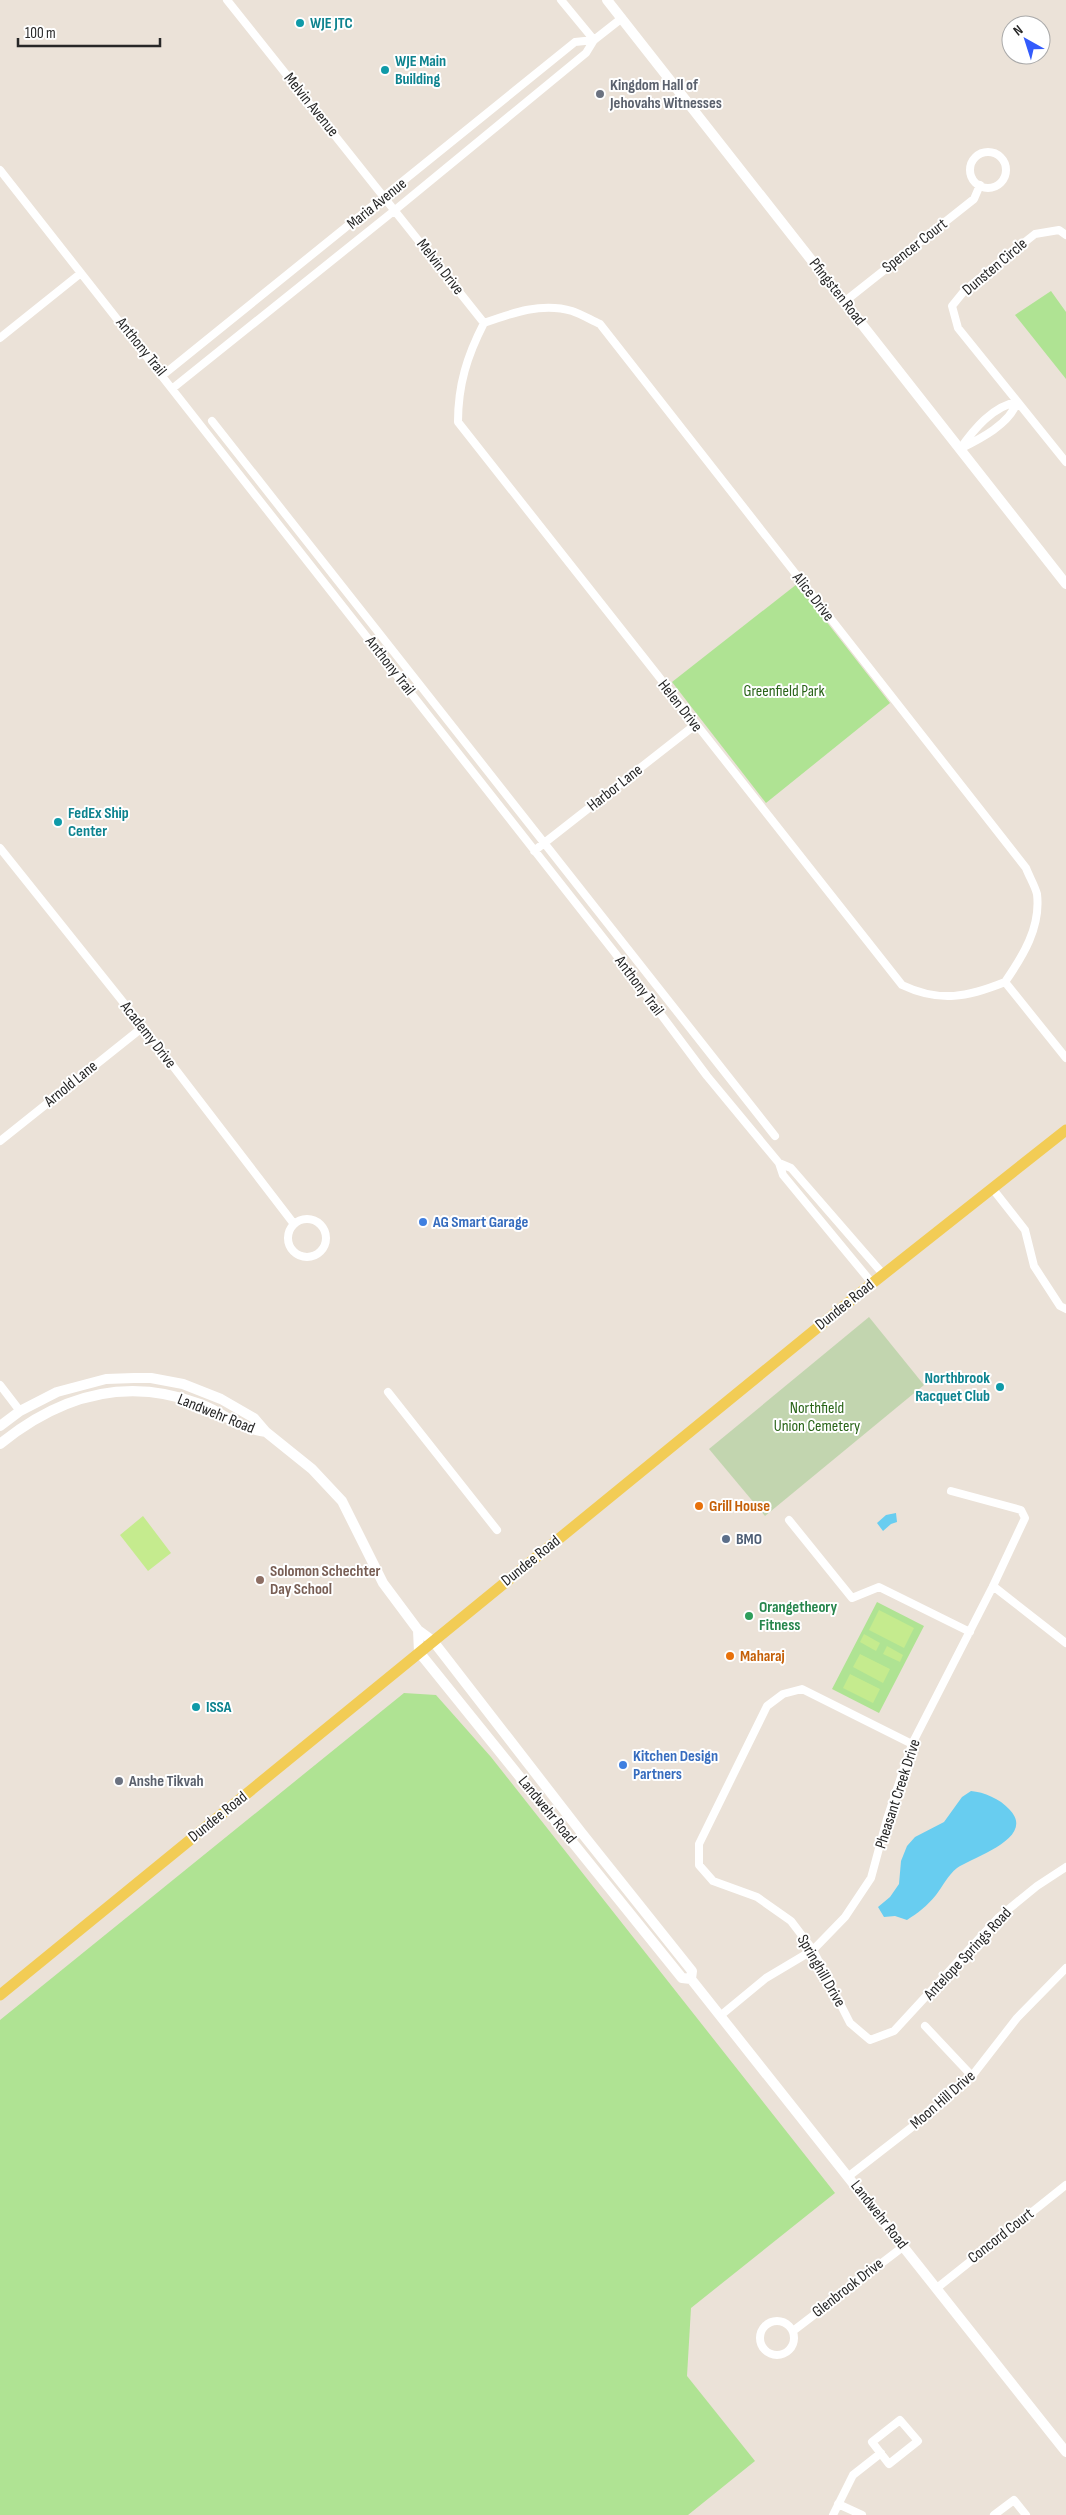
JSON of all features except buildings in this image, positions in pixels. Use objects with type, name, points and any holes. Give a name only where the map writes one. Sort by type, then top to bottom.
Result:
[{"type":"main road","name":"Pfingsten Road","points":[[608,0],[1066,584]]},
{"type":"main road","name":"Dundee Road","points":[[0,1995],[883,1274],[1066,1130]]},
{"type":"main road","name":"Landwehr Road","points":[[0,1426],[20,1411],[57,1392],[81,1384],[106,1379],[151,1378],[183,1384],[221,1398],[254,1418],[266,1432],[312,1469],[342,1501],[383,1583],[418,1630],[432,1641],[692,1971],[691,1979],[1066,2452]]},
{"type":"main road","name":"Landwehr Road","points":[[0,1444],[32,1419],[54,1408],[94,1394],[114,1392],[148,1392],[187,1400],[201,1404],[248,1430],[266,1432]]},
{"type":"main road","points":[[418,1630],[419,1652]]},
{"type":"main road","name":"Landwehr Road","points":[[419,1652],[682,1978],[691,1979]]},
{"type":"street","name":"Melvin Avenue","points":[[227,0],[395,210]]},
{"type":"street","points":[[561,0],[594,40]]},
{"type":"street","name":"Maria Avenue","points":[[173,388],[395,210],[586,53],[594,40],[622,18]]},
{"type":"street","name":"Maria Avenue","points":[[163,375],[576,42],[594,40]]},
{"type":"street","points":[[986,152],[997,155],[1005,164],[1005,176],[997,185],[985,188],[980,186],[975,182],[970,172],[973,161],[986,152]]},
{"type":"street","name":"Anthony Trail","points":[[0,170],[163,375],[707,1076],[779,1164],[783,1175],[872,1283]]},
{"type":"street","name":"Spencer Court","points":[[844,302],[974,199],[980,186]]},
{"type":"street","name":"Melvin Drive","points":[[395,210],[484,323]]},
{"type":"street","name":"Dunsten Circle","points":[[1066,235],[1059,230],[1035,234],[966,290],[952,306],[958,328],[1066,462]]},
{"type":"street","points":[[0,338],[81,273]]},
{"type":"street","name":"Alice Drive","points":[[484,323],[513,313],[542,307],[572,311],[600,324],[1026,868],[1036,893],[1035,923],[1025,954],[1006,982]]},
{"type":"street","name":"Helen Drive","points":[[484,323],[471,348],[462,374],[458,399],[458,422],[695,725],[902,985],[920,994],[944,996],[976,994],[1006,982]]},
{"type":"street","points":[[1017,402],[1014,412],[979,440],[960,448],[974,429],[1006,404],[1017,402]]},
{"type":"street","name":"Anthony Trail","points":[[212,421],[775,1136]]},
{"type":"street","name":"Harbor Lane","points":[[534,851],[695,725]]},
{"type":"street","name":"Academy Drive","points":[[0,848],[143,1027],[294,1224]]},
{"type":"street","points":[[1006,982],[1066,1058]]},
{"type":"street","name":"Arnold Lane","points":[[0,1141],[143,1027]]},
{"type":"street","points":[[707,1076],[720,1066]]},
{"type":"street","name":"Anthony Trail","points":[[779,1164],[791,1168],[883,1274]]},
{"type":"street","points":[[992,1188],[1025,1230],[1034,1266],[1060,1306],[1066,1309]]},
{"type":"street","points":[[307,1219],[323,1227],[325,1244],[318,1254],[312,1257],[299,1256],[290,1248],[288,1235],[294,1224],[307,1219]]},
{"type":"street","points":[[0,1385],[20,1411]]},
{"type":"street","points":[[388,1392],[497,1530]]},
{"type":"street","name":"Pheasant Creek Drive","points":[[720,2016],[766,1978],[813,1950],[845,1917],[871,1878],[886,1819],[912,1744],[993,1586],[1025,1518],[1021,1510],[951,1491]]},
{"type":"street","points":[[789,1520],[852,1598],[880,1587],[970,1632]]},
{"type":"street","points":[[993,1586],[1066,1643]]},
{"type":"street","name":"Springhill Drive","points":[[870,2040],[850,2023],[813,1950],[791,1921],[757,1897],[713,1881],[699,1865],[699,1844],[767,1706],[783,1694],[802,1689],[912,1744]]},
{"type":"street","name":"Antelope Springs Road","points":[[870,2040],[894,2031],[1000,1917],[1037,1886],[1066,1867]]},
{"type":"street","name":"Moon Hill Drive","points":[[849,2176],[934,2110],[972,2076],[1017,2018],[1066,1968]]},
{"type":"street","points":[[925,2026],[972,2076]]},
{"type":"street","name":"Concord Court","points":[[937,2288],[1066,2185]]},
{"type":"street","name":"Glenbrook Drive","points":[[793,2331],[904,2246]]},
{"type":"street","points":[[774,2321],[785,2323],[793,2331],[794,2342],[792,2348],[782,2355],[771,2355],[762,2348],[761,2331],[769,2323],[774,2321]]},
{"type":"street","points":[[900,2420],[918,2441],[889,2464],[880,2453],[872,2442],[900,2420]]},
{"type":"street","points":[[833,2515],[853,2474],[880,2453]]},
{"type":"street","points":[[994,2515],[1014,2500],[1026,2515]]},
{"type":"street","points":[[838,2504],[862,2515]]},
{"type":"green space","points":[[1051,291],[1066,312],[1066,379],[1015,315]]},
{"type":"green space","name":"Greenfield Park","points":[[797,584],[890,703],[766,803],[672,682]]},
{"type":"green space","name":"Northfield Union Cemetery","points":[[869,1317],[924,1385],[765,1516],[709,1449]]},
{"type":"green space","points":[[143,1516],[171,1553],[148,1571],[120,1535]]},
{"type":"green space","points":[[877,1602],[924,1626],[879,1713],[832,1689]]},
{"type":"green space","points":[[879,1610],[914,1628],[904,1648],[869,1630]]},
{"type":"green space","points":[[864,1634],[880,1643],[876,1651],[860,1642]]},
{"type":"green space","points":[[887,1646],[903,1655],[900,1662],[883,1654]]},
{"type":"green space","points":[[860,1654],[890,1669],[883,1683],[853,1667]]},
{"type":"green space","points":[[850,1674],[880,1689],[873,1703],[843,1688]]},
{"type":"green space","points":[[404,1693],[436,1695],[491,1757],[835,2193],[691,2308],[687,2376],[755,2461],[688,2515],[0,2515],[0,2020]]},
{"type":"water","points":[[896,1513],[897,1522],[891,1524],[883,1531],[877,1523],[886,1515]]},
{"type":"water","points":[[971,1791],[992,1797],[1009,1809],[1016,1819],[1015,1829],[1009,1838],[988,1852],[957,1868],[948,1877],[933,1899],[907,1920],[895,1916],[884,1917],[878,1907],[890,1897],[899,1884],[901,1861],[907,1846],[915,1837],[944,1822],[962,1797]]},
{"type":"place","name":"WJE JTC","points":[[300,23]]},
{"type":"place","name":"WJE Main Building","points":[[385,70]]},
{"type":"place","name":"Kingdom Hall of Jehovahs Witnesses","points":[[600,94]]},
{"type":"place","name":"FedEx Ship Center","points":[[58,822]]},
{"type":"place","name":"AG Smart Garage","points":[[423,1222]]},
{"type":"place","name":"Northbrook Racquet Club","points":[[1000,1387]]},
{"type":"place","name":"Grill House","points":[[699,1506]]},
{"type":"place","name":"BMO","points":[[726,1539]]},
{"type":"place","name":"Solomon Schechter Day School","points":[[260,1580]]},
{"type":"place","name":"Orangetheory Fitness","points":[[749,1616]]},
{"type":"place","name":"Maharaj","points":[[730,1656]]},
{"type":"place","name":"ISSA","points":[[196,1707]]},
{"type":"place","name":"Kitchen Design Partners","points":[[623,1765]]},
{"type":"place","name":"Anshe Tikvah","points":[[119,1781]]}]
